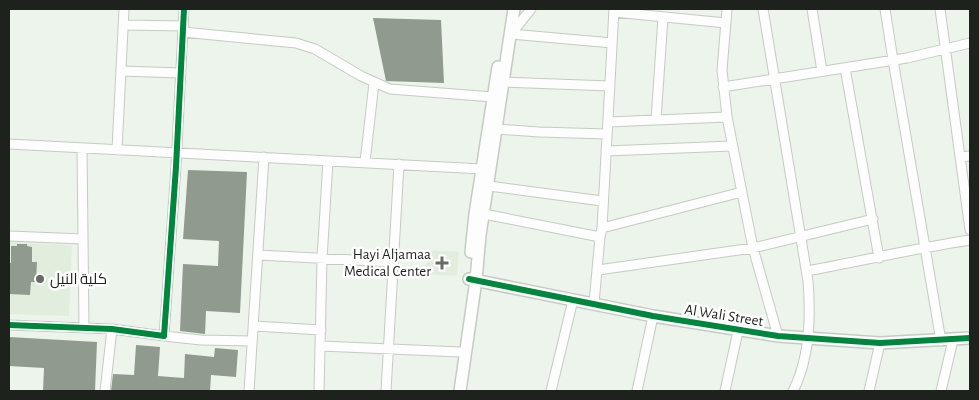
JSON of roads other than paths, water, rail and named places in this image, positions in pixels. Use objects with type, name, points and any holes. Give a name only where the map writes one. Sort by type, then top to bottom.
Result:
[{"type":"street","points":[[118,150],[124,9]]},
{"type":"street","points":[[164,336],[177,153],[184,9]]},
{"type":"street","points":[[460,391],[473,280],[475,214],[507,9]]},
{"type":"street","points":[[453,391],[478,252],[514,9]]},
{"type":"street","points":[[511,34],[531,9]]},
{"type":"street","points":[[727,9],[722,70],[727,116],[753,248],[778,336]]},
{"type":"street","points":[[764,9],[802,237],[810,299],[808,339],[798,382],[793,391]]},
{"type":"street","points":[[812,9],[822,71]]},
{"type":"street","points":[[886,9],[893,60],[926,247],[947,340],[941,391]]},
{"type":"street","points":[[940,9],[970,230]]},
{"type":"street","points":[[594,303],[601,233],[614,11],[726,23]]},
{"type":"street","points":[[656,120],[663,17]]},
{"type":"street","points":[[123,25],[183,29],[296,44],[315,49],[374,83],[390,89],[493,97]]},
{"type":"street","points":[[511,34],[612,43]]},
{"type":"street","points":[[723,87],[893,60],[970,44]]},
{"type":"street","points":[[844,68],[879,258]]},
{"type":"street","points":[[121,71],[181,73]]},
{"type":"street","points":[[504,82],[610,86]]},
{"type":"street","points":[[366,162],[374,83]]},
{"type":"street","points":[[608,122],[727,116]]},
{"type":"street","points":[[496,129],[607,134]]},
{"type":"street","points":[[9,144],[482,169]]},
{"type":"street","points":[[606,151],[732,146]]},
{"type":"street","points":[[82,148],[84,328]]},
{"type":"street","points":[[960,157],[970,156]]},
{"type":"street","points":[[249,391],[264,157]]},
{"type":"street","points":[[319,391],[322,259],[328,161]]},
{"type":"street","points":[[386,391],[399,164]]},
{"type":"street","points":[[488,186],[602,201]]},
{"type":"street","points":[[484,214],[601,233],[742,192]]},
{"type":"street","points":[[598,270],[753,248],[873,219]]},
{"type":"street","points":[[9,236],[83,239]]},
{"type":"street","points":[[807,271],[970,240]]},
{"type":"street","points":[[258,255],[393,262]]},
{"type":"street","name":"Al Wali Street","points":[[473,280],[653,316],[778,336],[880,343],[970,338]]},
{"type":"street","points":[[551,391],[573,300]]},
{"type":"street","points":[[638,391],[653,316]]},
{"type":"street","points":[[9,324],[112,329],[201,340],[252,341]]},
{"type":"street","points":[[253,326],[321,330]]},
{"type":"street","points":[[105,391],[112,329]]},
{"type":"street","points":[[725,391],[738,331]]},
{"type":"street","points":[[869,391],[880,343]]},
{"type":"street","points":[[321,346],[460,352]]},
{"type":"place","name":"Hayi Aljamaa Medical Center","points":[[442,263]]},
{"type":"place","name":"كلية النيل","points":[[40,279]]}]
